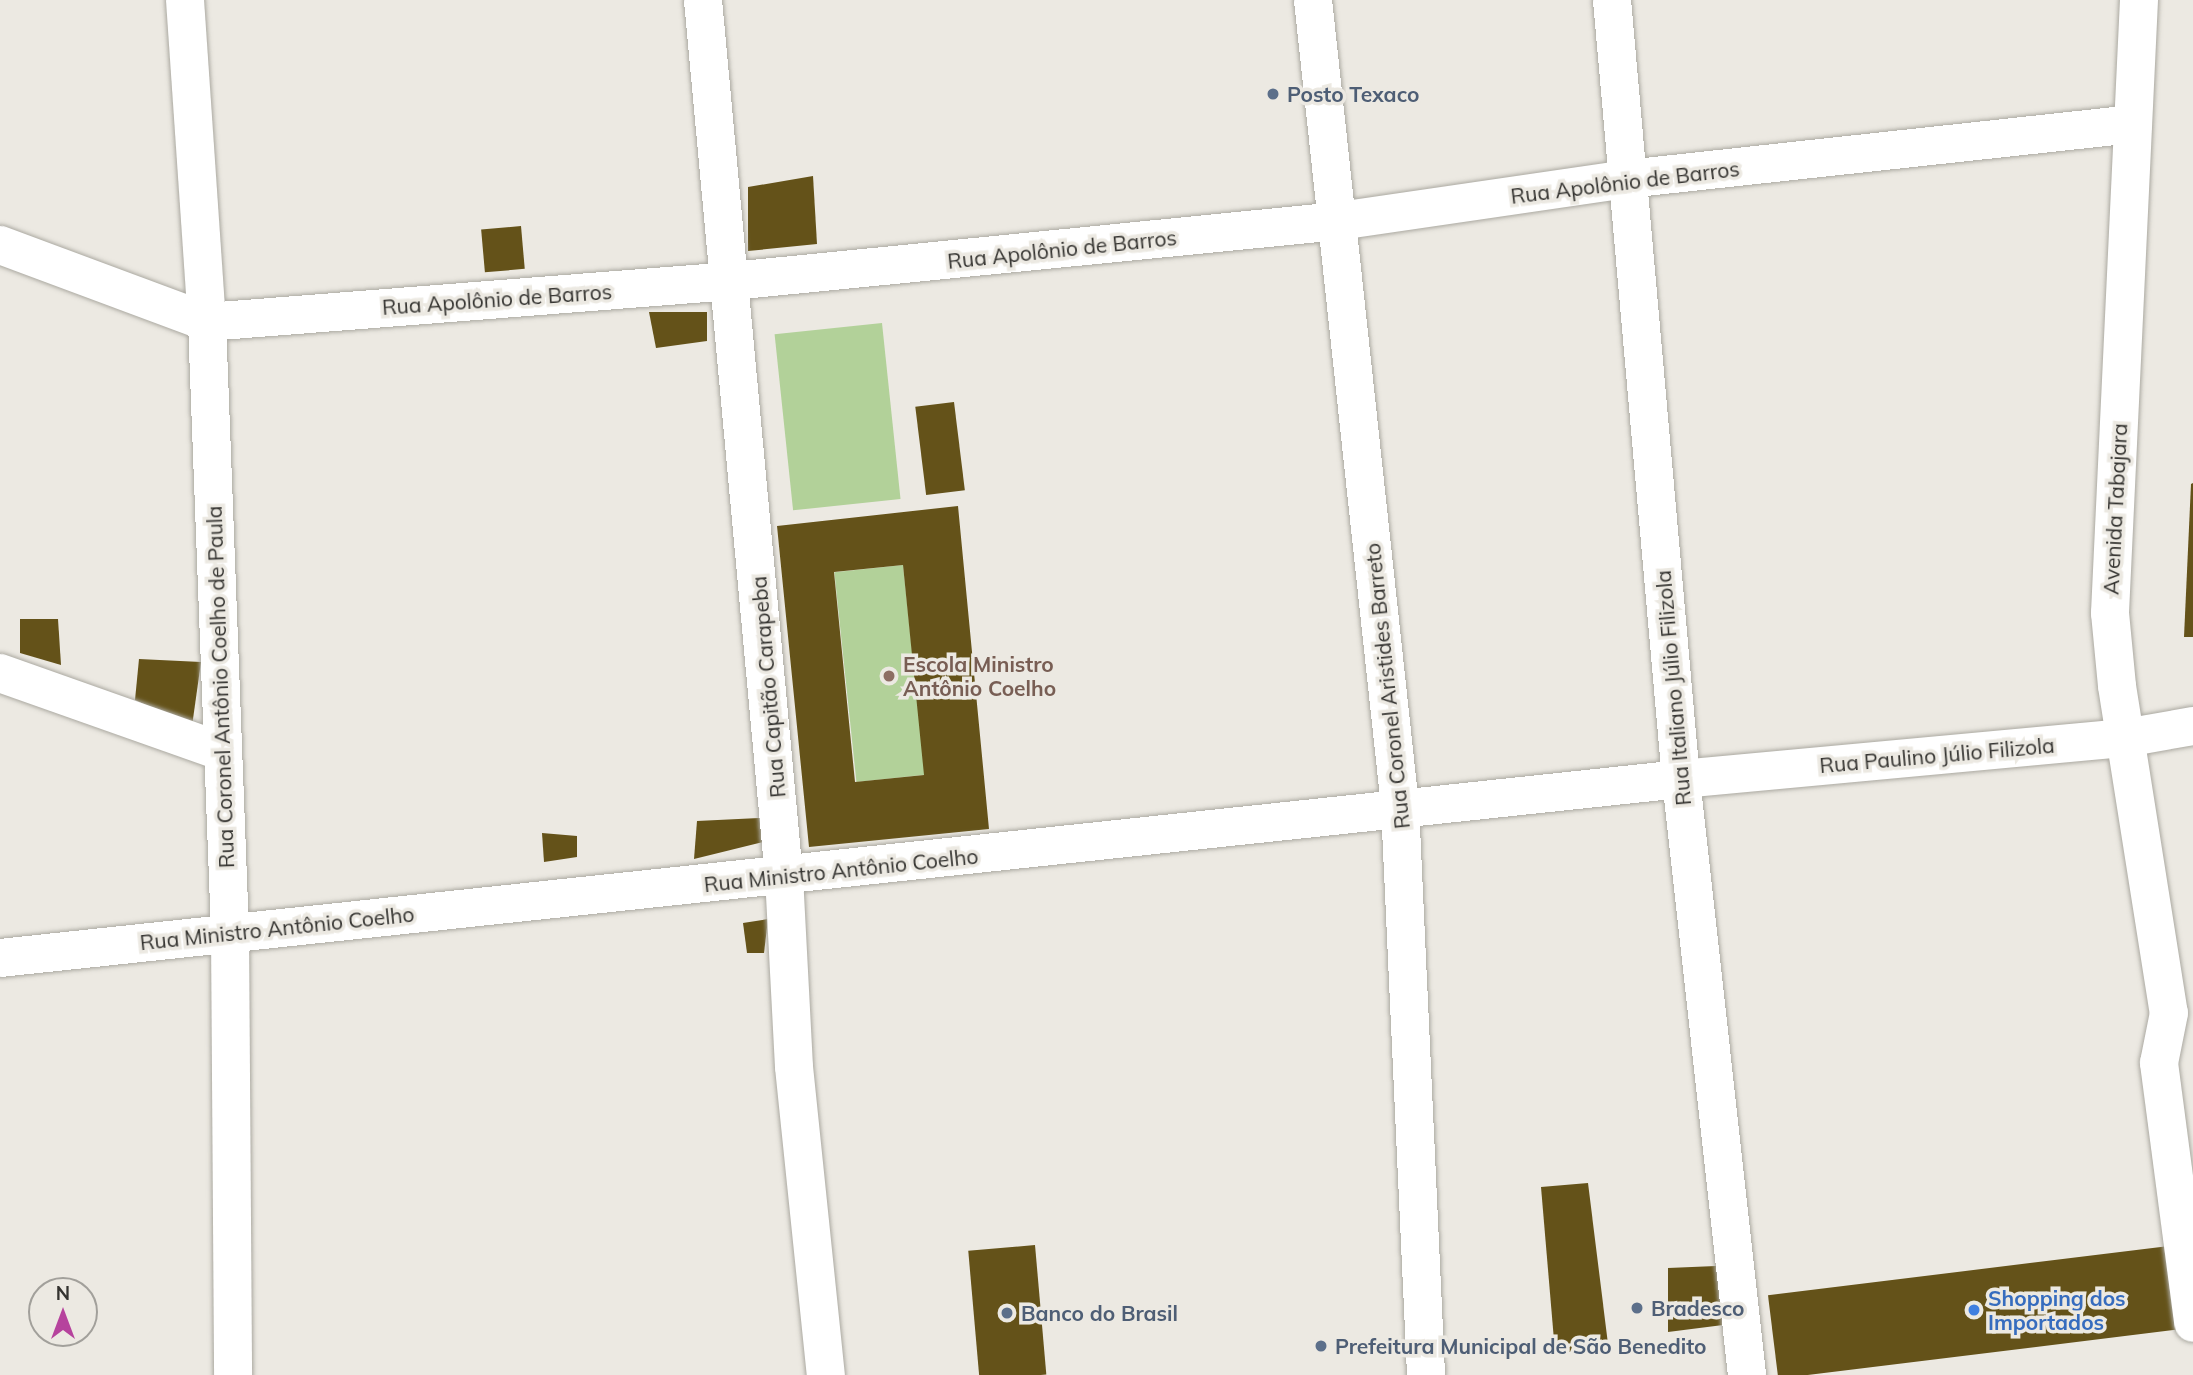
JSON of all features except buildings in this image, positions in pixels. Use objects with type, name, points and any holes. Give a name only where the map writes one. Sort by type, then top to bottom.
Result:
[{"type":"street","name":"Rua Coronel Antônio Coelho de Paula","points":[[185,0],[207,322],[220,751],[230,933],[233,1375]]},
{"type":"street","name":"Rua Capitão Carapeba","points":[[703,0],[732,281],[784,876],[794,1067],[826,1375]]},
{"type":"street","name":"Rua Coronel Aristides Barreto","points":[[1313,0],[1401,806],[1426,1375]]},
{"type":"street","name":"Rua Italiano Júlio Filizola","points":[[1612,0],[1681,779],[1747,1375]]},
{"type":"street","name":"Avenida Tabajara","points":[[2140,0],[2110,613],[2125,738],[2169,1013],[2158,1051],[2187,1224],[2193,1323]]},
{"type":"street","name":"Rua Apolônio de Barros","points":[[0,245],[207,322],[732,281],[1339,221],[1628,179],[2133,124]]},
{"type":"street","points":[[0,673],[220,751]]},
{"type":"street","name":"Rua Paulino Júlio Filizola","points":[[1681,779],[2125,738],[2193,726]]},
{"type":"street","name":"Rua Ministro Antônio Coelho","points":[[0,958],[784,876],[1401,806],[1681,779]]},
{"type":"street","name":"Avenida Tabajara","points":[[2169,1013],[2193,1043]]},
{"type":"green space","points":[[882,323],[901,499],[793,510],[775,334]]},
{"type":"green space","points":[[903,565],[925,775],[856,782],[834,572]]},
{"type":"place","name":"Posto Texaco","points":[[1273,94]]},
{"type":"place","name":"Escola Ministro Antônio Coelho","points":[[889,676]]},
{"type":"place","name":"Bradesco","points":[[1637,1308]]},
{"type":"place","name":"Shopping dos Importados","points":[[1974,1310]]},
{"type":"place","name":"Banco do Brasil","points":[[1007,1313]]},
{"type":"place","name":"Prefeitura Municipal de São Benedito","points":[[1321,1346]]}]
